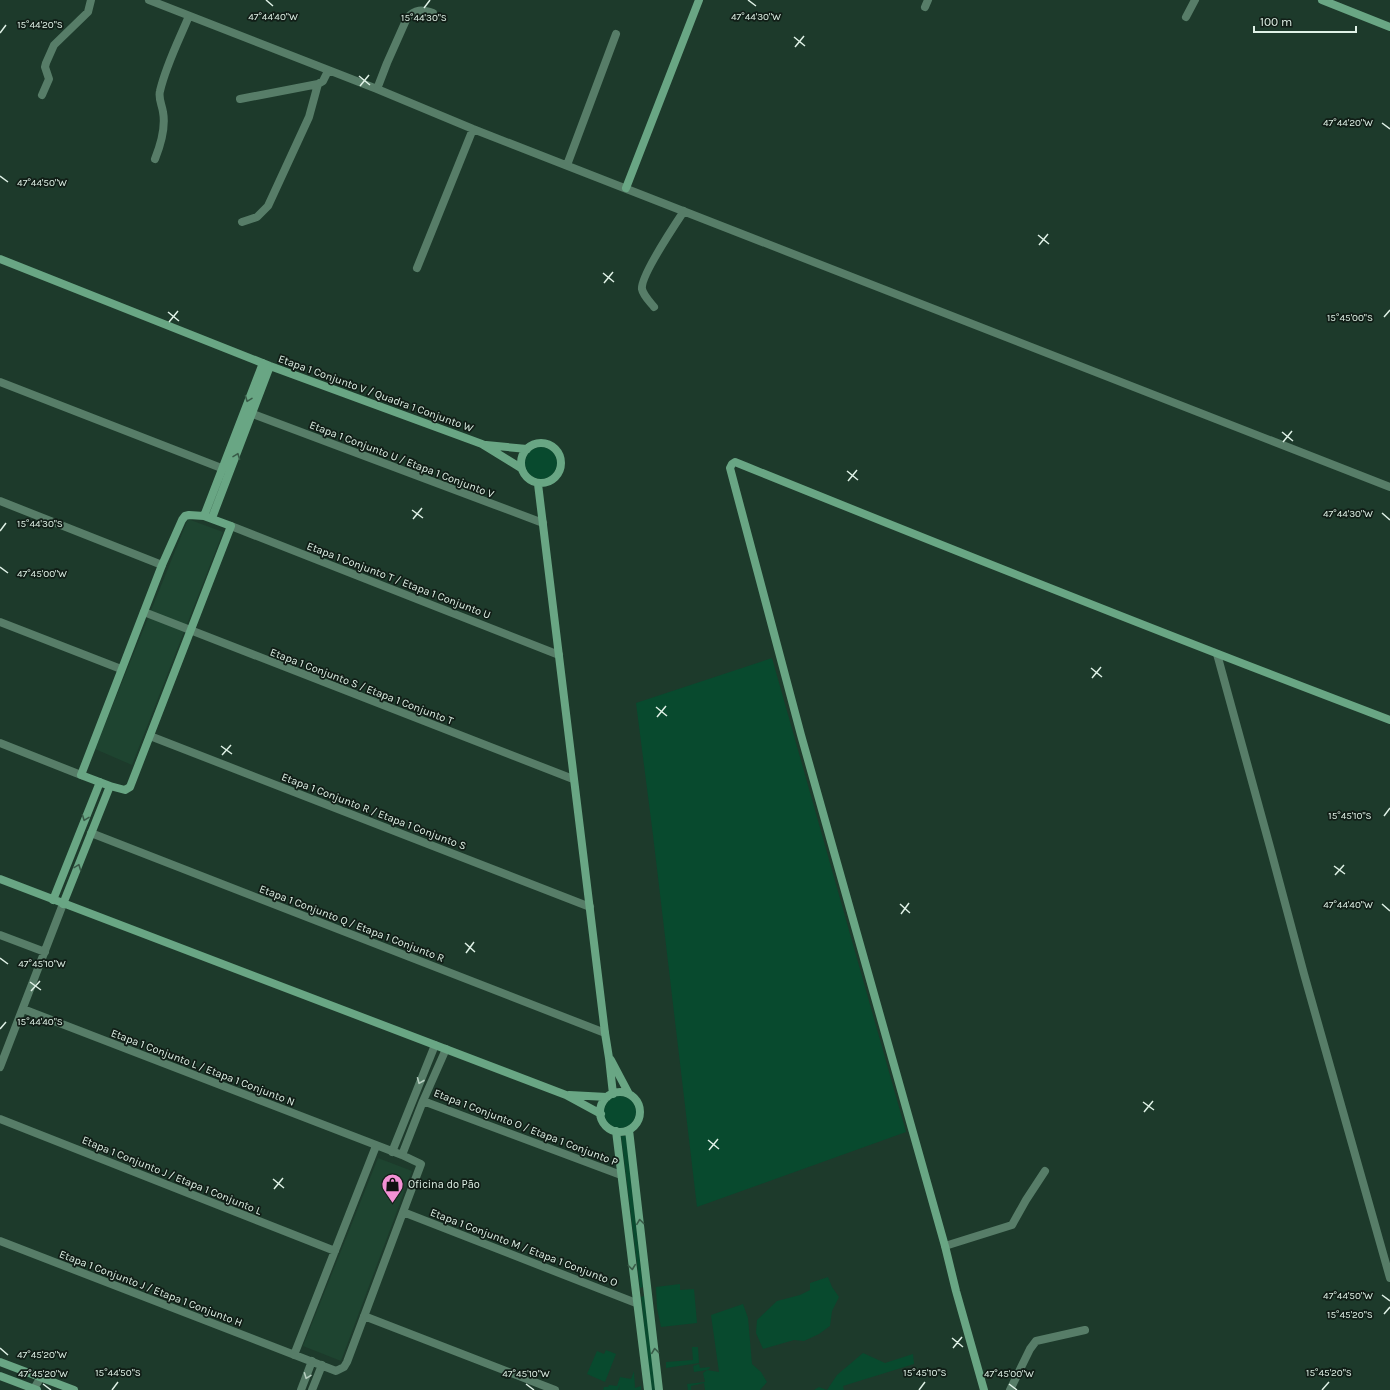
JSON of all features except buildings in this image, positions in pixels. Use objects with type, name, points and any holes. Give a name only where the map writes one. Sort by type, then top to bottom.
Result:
[{"type":"street","points":[[42,95],[49,77],[45,65],[50,51],[54,45],[88,12],[90,0]]},
{"type":"street","points":[[149,0],[377,89],[473,129],[1390,487]]},
{"type":"street","points":[[626,188],[699,0]]},
{"type":"street","points":[[1186,17],[1195,0]]},
{"type":"street","points":[[1322,0],[1390,27]]},
{"type":"street","points":[[377,89],[407,18],[417,10],[424,9],[433,13]]},
{"type":"street","points":[[155,160],[164,131],[164,120],[159,92],[172,54],[189,16]]},
{"type":"street","points":[[567,165],[616,34]]},
{"type":"street","points":[[240,98],[318,84],[323,81],[328,71]]},
{"type":"street","points":[[242,222],[257,216],[268,206],[309,117],[318,84]]},
{"type":"street","points":[[417,268],[473,129]]},
{"type":"street","points":[[654,307],[643,292],[642,285],[669,232],[684,211]]},
{"type":"street","name":"Etapa 1 Conjunto V / Quadra 1 Conjunto W","points":[[0,260],[267,365],[482,444]]},
{"type":"street","points":[[208,517],[231,472],[253,414],[267,365]]},
{"type":"street","points":[[208,517],[222,468],[267,365]]},
{"type":"street","points":[[0,382],[231,472]]},
{"type":"street","name":"Etapa 1 Conjunto U / Etapa 1 Conjunto V","points":[[253,414],[543,524]]},
{"type":"street","points":[[482,444],[521,468],[527,478],[538,484],[544,484],[556,478],[561,467],[561,460],[556,449],[551,445],[538,443],[527,449],[522,458],[521,468]]},
{"type":"street","points":[[482,444],[527,449]]},
{"type":"street","points":[[984,1390],[801,734],[730,466],[735,462],[945,547],[1390,720]]},
{"type":"street","points":[[538,484],[573,779],[609,1058],[610,1095],[603,1102],[601,1114],[606,1125],[616,1131],[623,1132],[629,1130],[638,1121],[640,1108],[638,1102],[629,1094],[609,1058]]},
{"type":"street","points":[[0,500],[162,564]]},
{"type":"street","points":[[0,744],[81,775],[100,782],[110,786],[125,790],[130,787],[231,526],[208,517],[189,515],[183,518],[162,564],[81,775]]},
{"type":"street","name":"Etapa 1 Conjunto T / Etapa 1 Conjunto U","points":[[231,526],[559,655]]},
{"type":"street","name":"Etapa 1 Conjunto S / Etapa 1 Conjunto T","points":[[144,612],[191,632],[573,779]]},
{"type":"street","points":[[0,622],[121,669]]},
{"type":"street","points":[[1217,654],[1304,974],[1390,1278]]},
{"type":"street","name":"Etapa 1 Conjunto R / Etapa 1 Conjunto S","points":[[150,736],[590,907]]},
{"type":"street","points":[[54,900],[100,782]]},
{"type":"street","points":[[0,1067],[2,1058],[23,1009],[110,786]]},
{"type":"street","name":"Etapa 1 Conjunto Q / Etapa 1 Conjunto R","points":[[91,833],[605,1033]]},
{"type":"street","points":[[0,879],[566,1095],[601,1114]]},
{"type":"street","points":[[0,935],[45,952]]},
{"type":"street","name":"Etapa 1 Conjunto L / Etapa 1 Conjunto N","points":[[23,1009],[402,1155],[421,1164],[403,1212]]},
{"type":"street","points":[[392,1152],[435,1045]]},
{"type":"street","points":[[402,1155],[423,1101],[446,1049]]},
{"type":"street","points":[[566,1095],[610,1095],[621,1092],[629,1094]]},
{"type":"street","name":"Etapa 1 Conjunto O / Etapa 1 Conjunto P","points":[[423,1101],[621,1175]]},
{"type":"street","name":"Etapa 1 Conjunto J / Etapa 1 Conjunto L","points":[[0,1119],[335,1251]]},
{"type":"street","points":[[629,1130],[659,1390]]},
{"type":"street","points":[[616,1131],[648,1390]]},
{"type":"street","points":[[294,1355],[376,1146]]},
{"type":"street","points":[[945,1246],[1012,1225],[1045,1171]]},
{"type":"street","name":"Etapa 1 Conjunto M / Etapa 1 Conjunto O","points":[[403,1212],[636,1302]]},
{"type":"street","name":"Etapa 1 Conjunto J / Etapa 1 Conjunto H","points":[[0,1241],[336,1371],[344,1367],[403,1212]]},
{"type":"street","points":[[635,1292],[648,1291]]},
{"type":"street","points":[[364,1316],[555,1390]]},
{"type":"street","points":[[1010,1390],[1030,1349],[1036,1341],[1085,1330]]},
{"type":"street","points":[[301,1390],[312,1361]]},
{"type":"street","points":[[0,1362],[74,1390]]},
{"type":"street","points":[[312,1390],[322,1365]]},
{"type":"street","points":[[0,1376],[35,1390],[41,1377]]},
{"type":"shaded area","points":[[538,447],[544,447],[554,454],[557,463],[556,469],[550,476],[544,479],[538,479],[528,472],[525,466],[525,460],[532,450]]},
{"type":"shaded area","points":[[188,519],[223,532],[132,765],[95,749]]},
{"type":"shaded area","points":[[772,658],[906,1132],[697,1207],[636,703]]},
{"type":"shaded area","points":[[620,1096],[631,1101],[636,1112],[631,1123],[620,1128],[609,1123],[604,1112],[609,1101]]},
{"type":"shaded area","points":[[621,1136],[626,1136],[643,1287],[640,1288]]},
{"type":"shaded area","points":[[378,1158],[412,1171],[341,1361],[303,1346]]},
{"type":"shaded area","points":[[828,1277],[832,1287],[839,1297],[832,1311],[830,1326],[819,1334],[804,1341],[794,1340],[763,1349],[756,1333],[757,1320],[777,1301],[800,1295],[810,1290],[810,1283]]},
{"type":"shaded area","points":[[680,1284],[680,1290],[694,1289],[697,1323],[661,1327],[657,1308],[656,1287]]},
{"type":"shaded area","points":[[645,1296],[656,1390],[651,1390],[641,1297]]},
{"type":"shaded area","points":[[743,1304],[748,1318],[752,1364],[761,1372],[767,1382],[760,1390],[705,1390],[704,1383],[691,1386],[691,1390],[688,1390],[687,1384],[705,1382],[703,1373],[707,1370],[719,1372],[711,1315]]},
{"type":"shaded area","points":[[692,1347],[698,1347],[699,1363],[666,1368],[666,1362],[693,1360]]},
{"type":"shaded area","points":[[606,1350],[616,1354],[605,1382],[587,1374],[597,1351],[604,1354]]},
{"type":"shaded area","points":[[863,1353],[885,1363],[913,1354],[914,1364],[843,1386],[844,1390],[827,1390],[837,1375]]},
{"type":"shaded area","points":[[699,1364],[700,1368],[710,1367],[707,1370],[694,1372],[693,1366]]},
{"type":"shaded area","points":[[634,1371],[635,1388],[641,1386],[641,1390],[619,1390],[620,1385],[618,1390],[603,1390],[604,1387],[608,1387],[609,1385],[617,1386],[620,1377],[631,1379]]},
{"type":"shaded area","points":[[819,1387],[827,1390],[814,1390]]},
{"type":"place","name":"Oficina do Pão","points":[[393,1204]]}]
